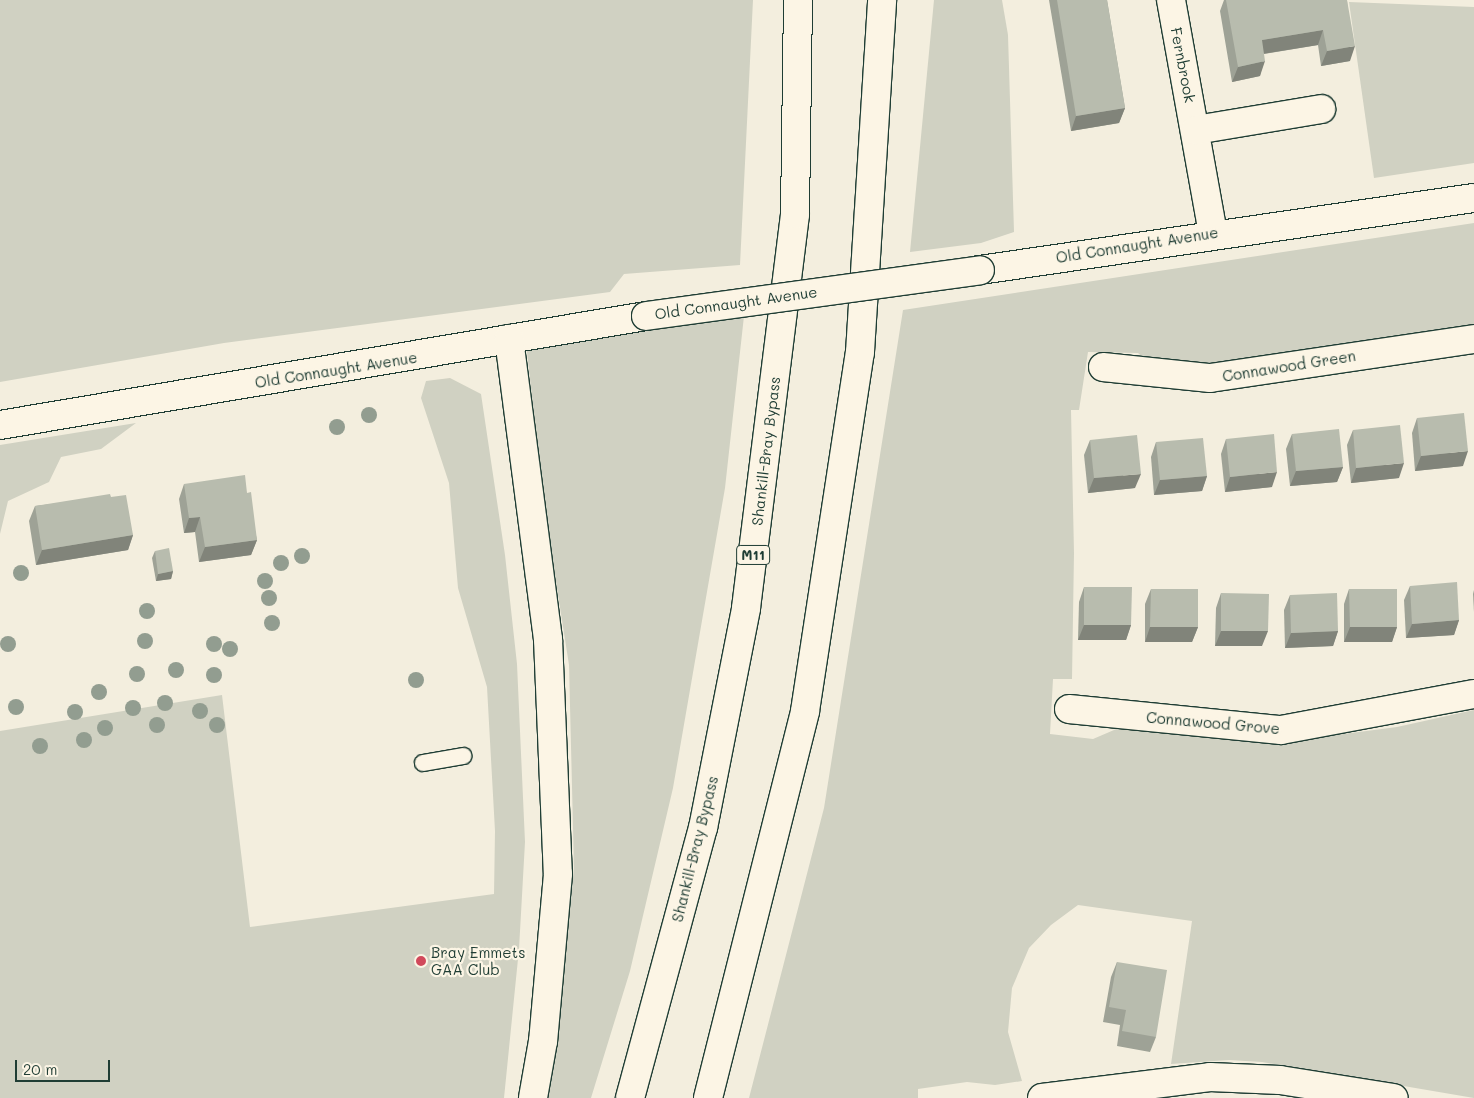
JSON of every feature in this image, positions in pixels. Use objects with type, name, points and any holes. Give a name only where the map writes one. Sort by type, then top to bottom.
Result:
[{"type":"main road","name":"Shankill-Bray Bypass","points":[[630,1098],[703,828],[746,608],[795,214],[798,0]]},
{"type":"main road","points":[[708,1098],[804,711],[860,352],[882,39],[882,0]]},
{"type":"main road","points":[[882,39],[888,0]]},
{"type":"main road","name":"Fernbrook","points":[[1171,0],[1196,130],[1213,233]]},
{"type":"main road","points":[[1196,130],[1320,109]]},
{"type":"main road","name":"Old Connaught Avenue","points":[[0,425],[646,316],[980,270],[1213,233],[1474,198]]},
{"type":"main road","name":"Connawood Green","points":[[1103,367],[1210,378],[1474,339]]},
{"type":"main road","points":[[509,340],[548,638],[558,874],[543,1040],[533,1098]]},
{"type":"main road","name":"Connawood Grove","points":[[1069,709],[1281,730],[1474,694]]},
{"type":"main road","points":[[1042,1098],[1210,1077],[1281,1089],[1394,1098]]},
{"type":"lane","points":[[423,763],[463,756]]},
{"type":"shaded area","points":[[0,0],[753,0],[740,265],[624,274],[610,292],[224,343],[0,382]]},
{"type":"shaded area","points":[[934,0],[1002,0],[1008,35],[1014,232],[981,243],[910,252]]},
{"type":"shaded area","points":[[1349,2],[1474,7],[1474,163],[1374,178]]},
{"type":"shaded area","points":[[1474,223],[1474,337],[1213,376],[1145,359],[1138,353],[1088,352],[1079,410],[1071,410],[1074,553],[1072,679],[1053,679],[1050,734],[1093,739],[1121,727],[1203,736],[1305,739],[1397,727],[1474,710],[1474,1098],[1262,1062],[1229,1060],[1171,1064],[1192,921],[1078,905],[1051,925],[1029,948],[1012,988],[1008,1032],[1022,1081],[995,1085],[967,1082],[918,1089],[918,1098],[749,1098],[824,808],[903,310]]},
{"type":"shaded area","points":[[744,316],[725,488],[673,788],[630,971],[591,1098],[547,1098],[574,868],[569,665],[544,505],[526,343]]},
{"type":"shaded area","points":[[450,378],[481,394],[505,555],[517,664],[525,842],[519,949],[504,1098],[0,1098],[0,731],[222,695],[250,927],[494,894],[495,831],[487,687],[458,588],[449,483],[421,398],[426,381]]},
{"type":"shaded area","points":[[136,423],[101,449],[61,457],[49,482],[8,501],[0,534],[0,445]]},
{"type":"building","points":[[1057,0],[1107,0],[1125,108],[1076,116]]},
{"type":"building","points":[[1226,0],[1347,0],[1355,46],[1327,51],[1323,30],[1262,40],[1265,61],[1238,67]]},
{"type":"building","points":[[1464,413],[1468,451],[1421,456],[1417,418]]},
{"type":"building","points":[[1400,425],[1404,463],[1356,468],[1353,430]]},
{"type":"building","points":[[1339,429],[1343,467],[1296,471],[1292,434]]},
{"type":"building","points":[[1274,434],[1277,472],[1230,477],[1226,439]]},
{"type":"building","points":[[1137,435],[1141,474],[1094,478],[1090,440]]},
{"type":"building","points":[[1203,438],[1207,476],[1160,480],[1156,442]]},
{"type":"building","points":[[245,475],[247,493],[251,492],[257,540],[205,547],[200,517],[189,518],[184,484]]},
{"type":"building","points":[[110,494],[111,497],[126,495],[133,535],[42,550],[35,506]]},
{"type":"building","points":[[169,548],[173,571],[158,574],[155,551]]},
{"type":"building","points":[[1457,582],[1459,620],[1412,624],[1410,586]]},
{"type":"building","points":[[1084,587],[1132,587],[1131,625],[1084,625]]},
{"type":"building","points":[[1151,589],[1198,589],[1198,627],[1150,627]]},
{"type":"building","points":[[1349,589],[1397,589],[1397,627],[1350,627]]},
{"type":"building","points":[[1221,593],[1269,594],[1268,631],[1221,631]]},
{"type":"building","points":[[1337,593],[1338,631],[1291,633],[1290,595]]},
{"type":"building","points":[[1117,962],[1167,970],[1156,1037],[1122,1031],[1126,1010],[1109,1007]]},
{"type":"place","name":"Bray Emmets GAA Club","points":[[421,961]]}]
